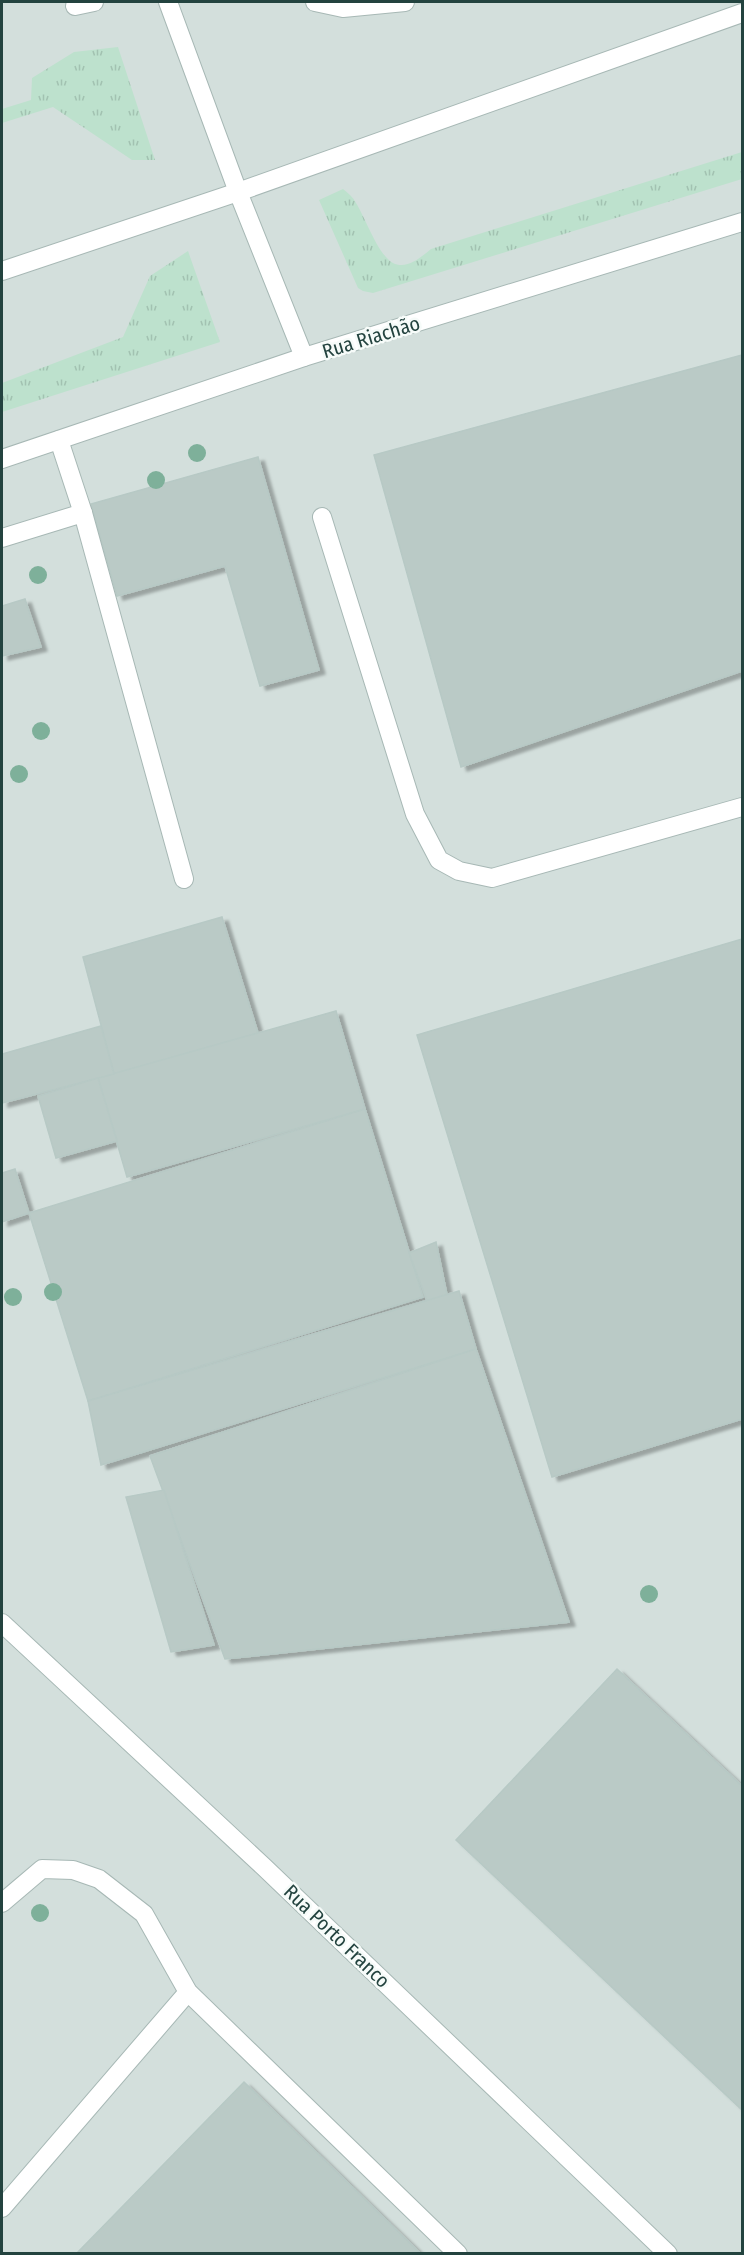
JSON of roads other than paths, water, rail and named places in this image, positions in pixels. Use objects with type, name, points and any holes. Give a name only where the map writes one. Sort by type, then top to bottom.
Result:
[{"type":"street","points":[[75,6],[94,2]]},
{"type":"street","points":[[168,2],[238,192],[304,357]]},
{"type":"street","points":[[315,2],[343,8],[405,2]]},
{"type":"street","points":[[2,271],[238,192],[742,13]]},
{"type":"street","name":"Rua Riachão","points":[[2,459],[304,357],[742,222]]},
{"type":"street","points":[[59,440],[83,513],[184,879]]},
{"type":"street","points":[[2,538],[83,513]]},
{"type":"street","points":[[322,517],[415,814],[439,860],[459,871],[492,878],[742,807]]},
{"type":"street","name":"Rua Porto Franco","points":[[2,1623],[264,1867],[668,2253]]},
{"type":"street","points":[[2,1903],[42,1869],[73,1870],[99,1879],[144,1914],[188,1992],[458,2253]]},
{"type":"street","points":[[2,2208],[188,1992]]}]
